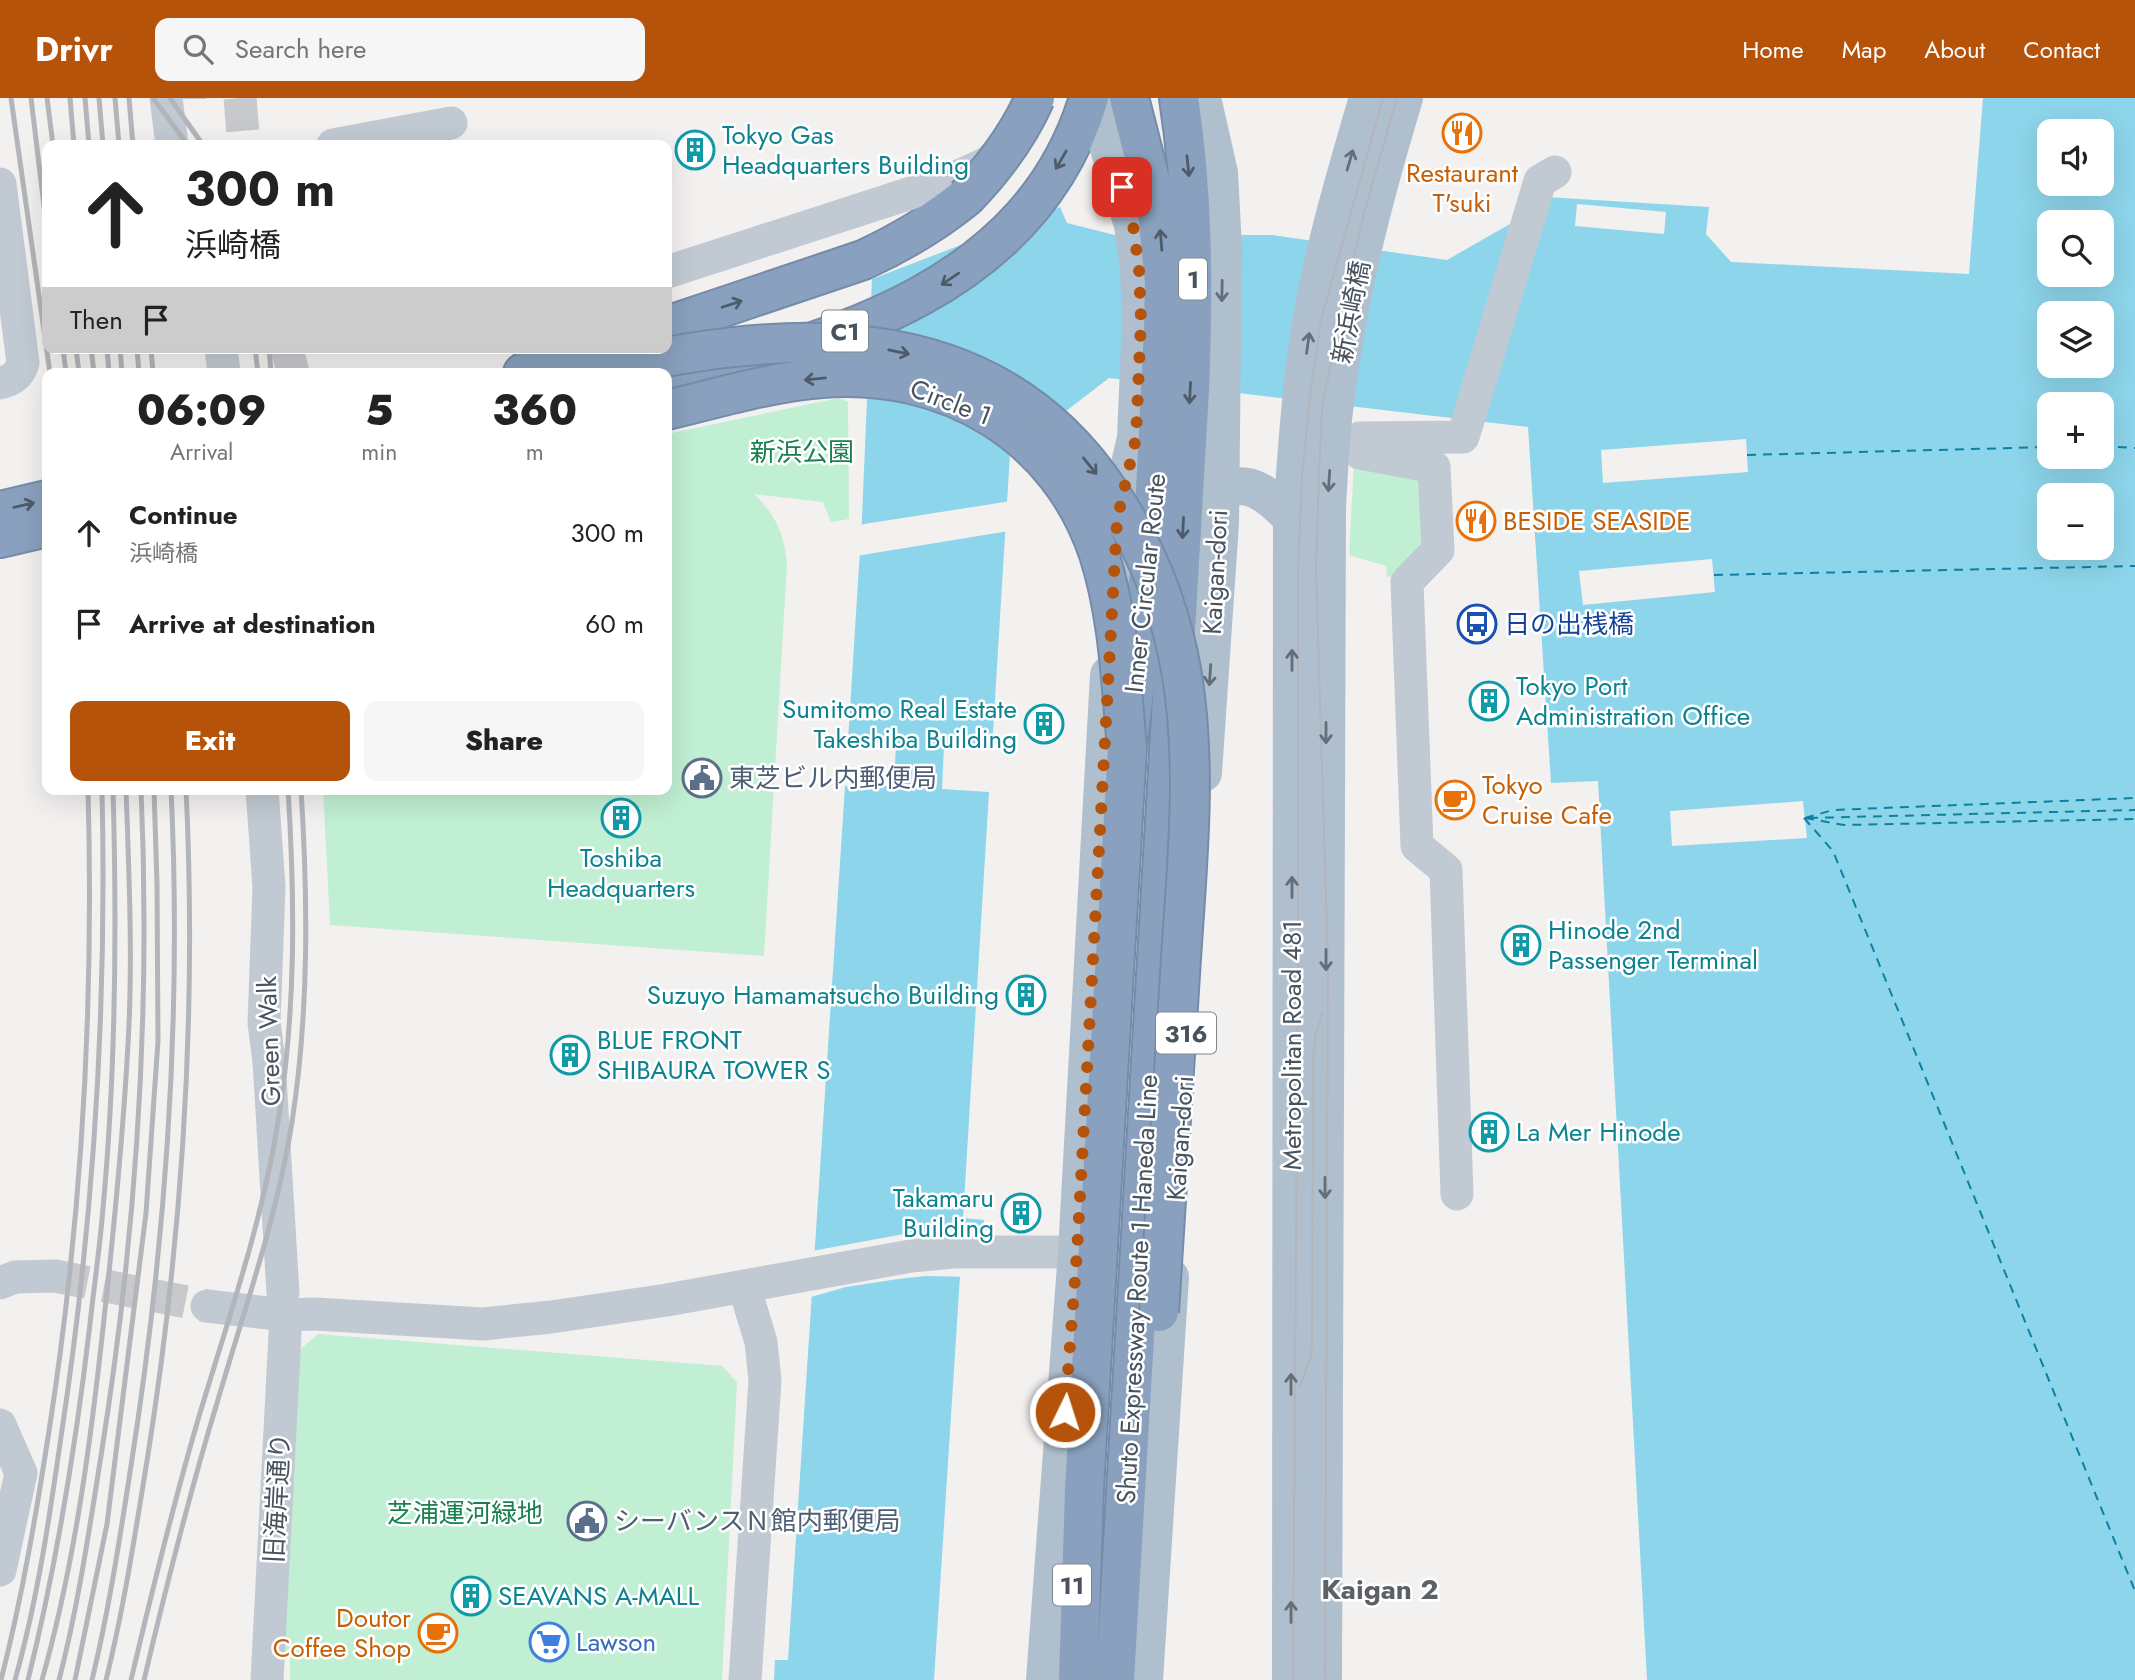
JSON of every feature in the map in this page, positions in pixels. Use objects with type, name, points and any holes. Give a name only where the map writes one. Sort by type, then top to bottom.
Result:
[{"type":"highway","name":"C1","points":[[672,324],[863,260],[931,224],[966,197],[996,164],[1016,136],[1035,98]]},
{"type":"highway","name":"C1","points":[[672,381],[818,341],[887,314],[939,287],[982,255],[1027,210],[1061,161],[1091,98]]},
{"type":"highway","name":"Inner Circular Route","points":[[1084,1490],[1127,748],[1153,550],[1164,283],[1156,203],[1129,98]]},
{"type":"highway","name":"Shuto Expressway Route 1 Haneda Line","points":[[1123,1671],[1191,366],[1194,281],[1191,190],[1179,98]]},
{"type":"highway","name":"Shuto Expressway Route 1 Haneda Line","points":[[612,368],[727,346],[777,342],[853,344],[939,361],[987,380],[1009,393],[1041,416],[1085,459],[1125,517],[1155,579],[1170,625],[1183,684],[1189,750],[1187,865],[1159,1312],[1123,1671]]},
{"type":"highway","points":[[538,368],[580,354]]},
{"type":"highway","name":"Circle 1","points":[[672,409],[792,381],[849,377],[878,379],[931,390],[975,407],[1008,426],[1034,449],[1061,479],[1091,534],[1108,587],[1114,618],[1127,748]]},
{"type":"highway","points":[[0,510],[42,501]]},
{"type":"highway","points":[[0,538],[42,528]]},
{"type":"highway","name":"Shuto Expressway Route 1 Haneda Line","points":[[1078,1680],[1084,1490]]},
{"type":"highway","name":"11","points":[[1060,1680],[1084,1490]]},
{"type":"main road","points":[[1045,1680],[1077,1252],[1117,520],[1136,438],[1141,321],[1139,269],[1133,225],[1091,98]]},
{"type":"main road","name":"Kaigan-dori","points":[[1144,1680],[1219,537],[1222,199],[1202,98]]},
{"type":"main road","name":"新浜崎橋","points":[[1331,420],[1309,335],[1334,222],[1368,98]]},
{"type":"main road","name":"新浜崎橋","points":[[1331,420],[1371,213],[1404,98]]},
{"type":"main road","name":"Metropolitan Road 481","points":[[1291,1680],[1292,519],[1331,420]]},
{"type":"main road","name":"Metropolitan Road 481","points":[[1323,1680],[1327,520],[1331,420]]},
{"type":"main road","points":[[1219,498],[1225,491],[1236,486],[1249,487],[1275,501],[1292,519]]},
{"type":"street","points":[[166,98],[171,140]]},
{"type":"street","points":[[672,270],[948,181],[987,163],[1017,141],[1045,98]]},
{"type":"street","points":[[359,140],[451,122]]},
{"type":"street","points":[[1331,420],[1455,434],[1540,181],[1555,172]]},
{"type":"street","points":[[0,184],[23,363],[19,374],[0,383]]},
{"type":"street","points":[[1331,420],[1360,453],[1434,467],[1438,550],[1407,582],[1417,846],[1446,870],[1457,1194]]},
{"type":"street","name":"Green Walk","points":[[262,795],[270,887],[264,1023],[269,1061],[285,1304]]},
{"type":"street","points":[[206,1306],[285,1304],[315,1314],[482,1324],[564,1315],[911,1256],[985,1252],[1077,1252]]},
{"type":"street","points":[[0,1283],[15,1277],[55,1276]]},
{"type":"street","points":[[744,1286],[761,1342],[765,1380],[745,1680]]},
{"type":"street","name":"旧海岸通り","points":[[267,1680],[285,1304]]},
{"type":"street","points":[[0,1425],[21,1473],[0,1570]]},
{"type":"green space","name":"新浜公園","points":[[839,398],[848,402],[849,519],[831,522],[823,502],[754,494],[778,526],[787,563],[764,956],[330,925],[323,795],[672,795],[672,433]]},
{"type":"green space","points":[[1354,461],[1420,469],[1424,543],[1394,576],[1387,577],[1386,566],[1349,555]]},
{"type":"green space","name":"芝浦運河緑地","points":[[318,1334],[722,1366],[737,1382],[722,1680],[290,1680],[290,1658],[284,1651],[297,1352]]},
{"type":"water","points":[[1983,98],[2135,98],[2135,1680],[1647,1680],[1598,781],[1551,783],[1528,427],[1109,378],[1010,454],[992,748],[944,746],[942,789],[989,792],[963,1218],[984,1220],[978,1277],[960,1276],[934,1680],[774,1680],[775,1660],[788,1660],[845,786],[894,786],[896,744],[848,741],[862,518],[872,279],[1060,207],[1067,223],[1115,235],[1272,235],[1447,260],[1517,220],[1546,197],[1709,207],[1706,234],[1731,262],[1969,274]]},
{"type":"pier","points":[[1577,204],[1666,212],[1664,234],[1575,226]]},
{"type":"pier","points":[[1746,439],[1748,472],[1603,483],[1601,450]]},
{"type":"pier","points":[[1011,501],[1009,531],[856,556],[858,525]]},
{"type":"pier","points":[[1712,559],[1715,592],[1583,605],[1579,571]]},
{"type":"pier","points":[[1803,801],[1807,838],[1672,846],[1670,811]]},
{"type":"pier","points":[[986,1227],[984,1256],[978,1277],[926,1276],[898,1279],[846,1287],[811,1297],[812,1251],[904,1234]]},
{"type":"ferry route","points":[[1747,455],[2037,447]]},
{"type":"ferry route","points":[[2114,447],[2135,448]]},
{"type":"ferry route","points":[[1714,575],[2135,566]]},
{"type":"ferry route","points":[[1805,818],[1833,810],[2135,798]]},
{"type":"ferry route","points":[[1809,818],[2135,810]]},
{"type":"ferry route","points":[[1804,818],[1833,851],[2135,1591]]},
{"type":"ferry route","points":[[1805,818],[1844,825],[2135,819]]},
{"type":"tunnel","points":[[240,98],[244,140]]},
{"type":"tunnel","points":[[288,354],[292,368]]},
{"type":"tunnel","points":[[55,1276],[207,1306]]},
{"type":"tram line","points":[[1293,1680],[1298,570],[1302,478],[1321,320],[1383,98]]},
{"type":"tram line","points":[[1325,1680],[1328,964],[1316,570],[1322,408],[1364,213],[1397,98]]},
{"type":"tram line","points":[[1300,1387],[1311,1356],[1312,1341],[1313,1060],[1315,1037],[1323,1012]]},
{"type":"railway","points":[[11,98],[42,317]]},
{"type":"railway","points":[[31,98],[42,189]]},
{"type":"railway","points":[[47,98],[52,140]]},
{"type":"railway","points":[[70,98],[74,140]]},
{"type":"railway","points":[[85,98],[89,140]]},
{"type":"railway","points":[[99,98],[103,140]]},
{"type":"railway","points":[[115,98],[119,140]]},
{"type":"railway","points":[[129,98],[133,140]]},
{"type":"railway","points":[[153,98],[184,140]]},
{"type":"railway","points":[[170,98],[199,140]]},
{"type":"railway","points":[[47,354],[49,368]]},
{"type":"railway","points":[[64,354],[65,368]]},
{"type":"railway","points":[[77,354],[78,368]]},
{"type":"railway","points":[[92,354],[93,368]]},
{"type":"railway","points":[[107,354],[109,368]]},
{"type":"railway","points":[[120,354],[122,368]]},
{"type":"railway","points":[[137,354],[139,368]]},
{"type":"railway","points":[[151,354],[153,368]]},
{"type":"railway","points":[[256,354],[257,368]]},
{"type":"railway","points":[[269,354],[271,368]]},
{"type":"railway","points":[[1,1680],[39,1494],[70,1271],[87,1031],[88,795]]},
{"type":"railway","points":[[15,1680],[37,1587],[48,1524],[73,1350],[90,1191],[100,1030],[102,795]]},
{"type":"railway","points":[[28,1680],[57,1548],[72,1459],[102,1223],[111,1104],[114,999],[113,795]]},
{"type":"railway","points":[[42,1680],[73,1546],[99,1364],[115,1216],[124,1113],[130,981],[126,795]]},
{"type":"railway","points":[[59,1680],[77,1597],[101,1456],[132,1207],[144,956],[141,795]]},
{"type":"railway","points":[[75,1680],[107,1524],[146,1213],[158,1041],[154,795]]},
{"type":"railway","points":[[92,1680],[109,1600],[131,1466],[154,1298],[162,1213],[174,959],[171,795]]},
{"type":"railway","points":[[106,1680],[124,1598],[147,1461],[178,1210],[188,1042],[189,873],[186,795]]},
{"type":"railway","points":[[131,1680],[181,1479],[254,1233],[278,1122],[291,997],[292,873],[288,795]]},
{"type":"railway","points":[[144,1680],[197,1472],[269,1229],[286,1158],[298,1081],[306,956],[301,795]]},
{"type":"place","name":"Restaurant T'suki","points":[[1462,133]]},
{"type":"place","name":"Tokyo Gas Headquarters Building","points":[[695,150]]},
{"type":"place","name":"BESIDE SEASIDE","points":[[1476,521]]},
{"type":"place","name":"日の出桟橋","points":[[1477,624]]},
{"type":"place","name":"Tokyo Port Administration Office","points":[[1489,701]]},
{"type":"place","name":"Sumitomo Real Estate Takeshiba Building","points":[[1044,724]]},
{"type":"place","name":"東芝ビル内郵便局","points":[[702,778]]},
{"type":"place","name":"Tokyo Cruise Cafe","points":[[1455,800]]},
{"type":"place","name":"Toshiba Headquarters","points":[[621,818]]},
{"type":"place","name":"Hinode 2nd Passenger Terminal","points":[[1521,945]]},
{"type":"place","name":"Suzuyo Hamamatsucho Building","points":[[1026,995]]},
{"type":"place","name":"BLUE FRONT SHIBAURA TOWER S","points":[[570,1055]]},
{"type":"place","name":"La Mer Hinode","points":[[1489,1132]]},
{"type":"place","name":"Takamaru Building","points":[[1021,1213]]},
{"type":"place","name":"シーバンスＮ館内郵便局","points":[[587,1521]]},
{"type":"place","name":"SEAVANS A-MALL","points":[[471,1596]]},
{"type":"place","name":"Doutor Coffee Shop","points":[[438,1633]]},
{"type":"place","name":"Lawson","points":[[549,1642]]},
{"type":"district","name":"Kaigan 2","points":[[1380,1589]]},
{"type":"route","points":[[1065,1412],[1077,1252],[1117,520],[1136,438],[1141,321],[1139,269],[1133,225],[1122,187]]}]
